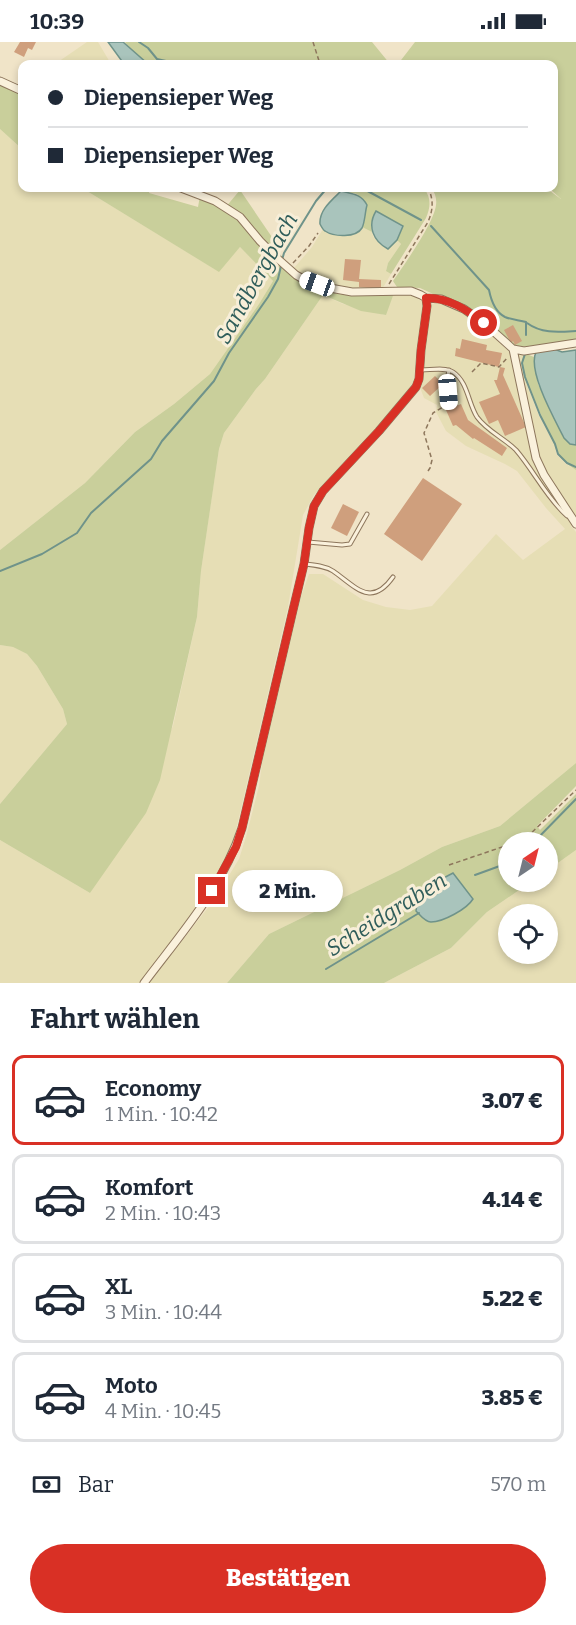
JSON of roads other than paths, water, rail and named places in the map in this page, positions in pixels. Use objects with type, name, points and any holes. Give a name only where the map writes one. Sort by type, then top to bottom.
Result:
[{"type":"street","points":[[0,81],[18,89]]},
{"type":"street","points":[[197,192],[240,217],[287,268],[303,279],[330,288],[365,292],[411,291],[426,298],[441,299],[464,309],[484,323],[512,351],[536,458],[544,475],[574,521]]},
{"type":"street","points":[[144,983],[201,907],[236,847],[304,564],[311,516],[319,497],[418,384],[426,298]]},
{"type":"street","points":[[512,351],[576,343]]},
{"type":"lane","points":[[420,370],[441,369],[455,373],[467,391],[472,406],[482,423],[518,452],[552,500],[574,521]]},
{"type":"lane","points":[[449,370],[447,380],[449,405]]},
{"type":"lane","points":[[306,542],[342,545],[350,543],[367,514]]},
{"type":"lane","points":[[304,564],[332,571],[366,593],[379,592],[393,577]]},
{"type":"water","points":[[108,42],[123,42],[143,60],[121,60]]},
{"type":"water","points":[[340,192],[353,194],[365,201],[367,205],[362,228],[350,235],[339,235],[324,230],[320,219],[330,202]]},
{"type":"water","points":[[376,211],[403,226],[397,240],[388,249],[373,233],[372,222]]},
{"type":"water","points":[[554,349],[562,352],[576,350],[576,445],[570,444],[564,438],[543,395],[535,371],[536,352]]},
{"type":"water","points":[[453,873],[473,899],[466,907],[448,917],[427,921],[416,911],[420,897],[428,888]]},
{"type":"waterway","points":[[139,42],[148,48],[157,59],[162,60]]},
{"type":"waterway","name":"Sandbergbach","points":[[282,260],[284,253],[324,192]]},
{"type":"waterway","points":[[369,192],[421,220]]},
{"type":"waterway","points":[[431,226],[489,290],[496,309],[508,318],[526,322],[526,335]]},
{"type":"waterway","name":"Sandbergbach","points":[[0,571],[42,554],[77,533],[91,513],[151,459],[162,441],[214,381],[229,353],[268,297],[278,279],[281,266]]},
{"type":"waterway","points":[[527,323],[545,331],[576,331]]},
{"type":"waterway","points":[[525,354],[522,363],[525,377],[540,415],[558,454],[567,463],[576,467]]},
{"type":"waterway","name":"Scheidgraben","points":[[544,832],[576,799]]},
{"type":"waterway","name":"Scheidgraben","points":[[475,875],[498,867]]},
{"type":"waterway","name":"Scheidgraben","points":[[326,969],[419,913]]}]
